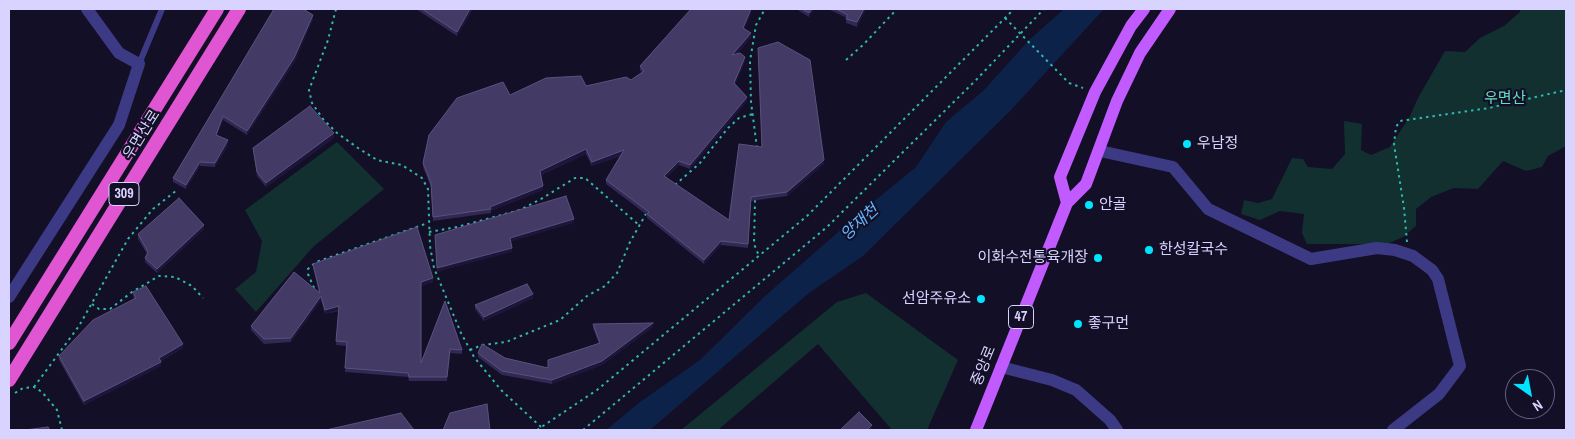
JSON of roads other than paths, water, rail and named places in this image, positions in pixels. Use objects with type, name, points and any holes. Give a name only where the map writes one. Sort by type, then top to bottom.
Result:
[{"type":"highway","name":"우면산로","points":[[9,343],[217,9]]},
{"type":"highway","name":"우면산로","points":[[9,380],[239,9]]},
{"type":"main road","points":[[1067,203],[1060,177],[1095,92],[1132,26],[1144,9]]},
{"type":"main road","name":"중앙로","points":[[976,430],[1067,203],[1086,184],[1117,101],[1140,53],[1170,9]]},
{"type":"street","points":[[9,297],[119,126],[139,64],[119,53],[87,9]]},
{"type":"street","points":[[1100,150],[1173,167],[1208,209],[1311,259],[1377,248],[1396,250],[1413,256],[1432,270],[1438,279],[1460,366],[1439,394],[1393,430]]},
{"type":"street","points":[[1001,367],[1052,380],[1076,390],[1110,420],[1117,430]]},
{"type":"lane","points":[[139,64],[162,9]]},
{"type":"water","name":"양재천","points":[[1064,9],[1104,9],[1012,109],[863,256],[809,293],[650,430],[606,430],[640,402],[700,360],[765,296],[861,212],[916,167],[946,122],[983,91],[1029,40]]},
{"type":"place","name":"우남정","points":[[1187,144]]},
{"type":"place","name":"안골","points":[[1089,205]]},
{"type":"place","name":"한성칼국수","points":[[1149,250]]},
{"type":"place","name":"이화수전통육개장","points":[[1098,258]]},
{"type":"place","name":"선암주유소","points":[[981,299]]},
{"type":"place","name":"좋구먼","points":[[1078,324]]},
{"type":"park label","name":"우면산","points":[[1505,99]]}]
